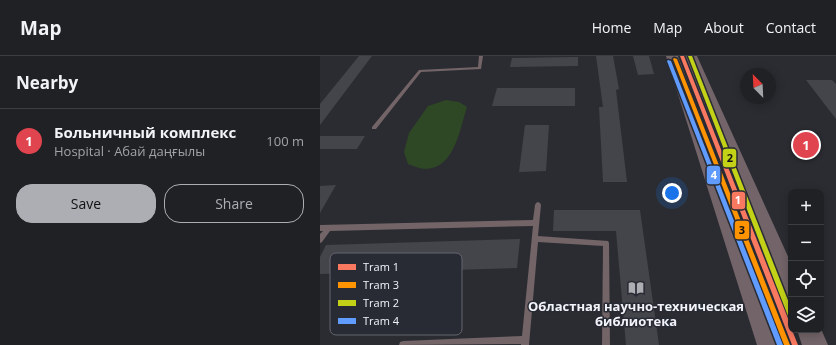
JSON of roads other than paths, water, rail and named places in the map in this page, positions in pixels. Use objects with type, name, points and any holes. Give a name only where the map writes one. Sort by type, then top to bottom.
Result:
[{"type":"main road","points":[[672,56],[770,345]]},
{"type":"main road","points":[[697,61],[788,282]]},
{"type":"main road","points":[[757,345],[758,310]]},
{"type":"main road","points":[[810,333],[815,345]]},
{"type":"lane","points":[[374,128],[420,70],[480,68],[481,56]]},
{"type":"lane","points":[[403,345],[525,343],[538,205]]},
{"type":"lane","points":[[320,228],[537,223]]},
{"type":"lane","points":[[320,240],[328,228]]},
{"type":"lane","points":[[535,239],[606,243],[606,345]]},
{"type":"tram line","name":"1","points":[[682,56],[795,345]]},
{"type":"tram line","name":"2","points":[[690,56],[788,308]]},
{"type":"tram line","name":"3","points":[[675,59],[787,345]]},
{"type":"tram line","name":"4","points":[[669,61],[780,345]]},
{"type":"place","name":"Больничный комплекс","points":[[806,145]]},
{"type":"place","name":"Областная научно-техническая библиотека","points":[[636,288]]}]
